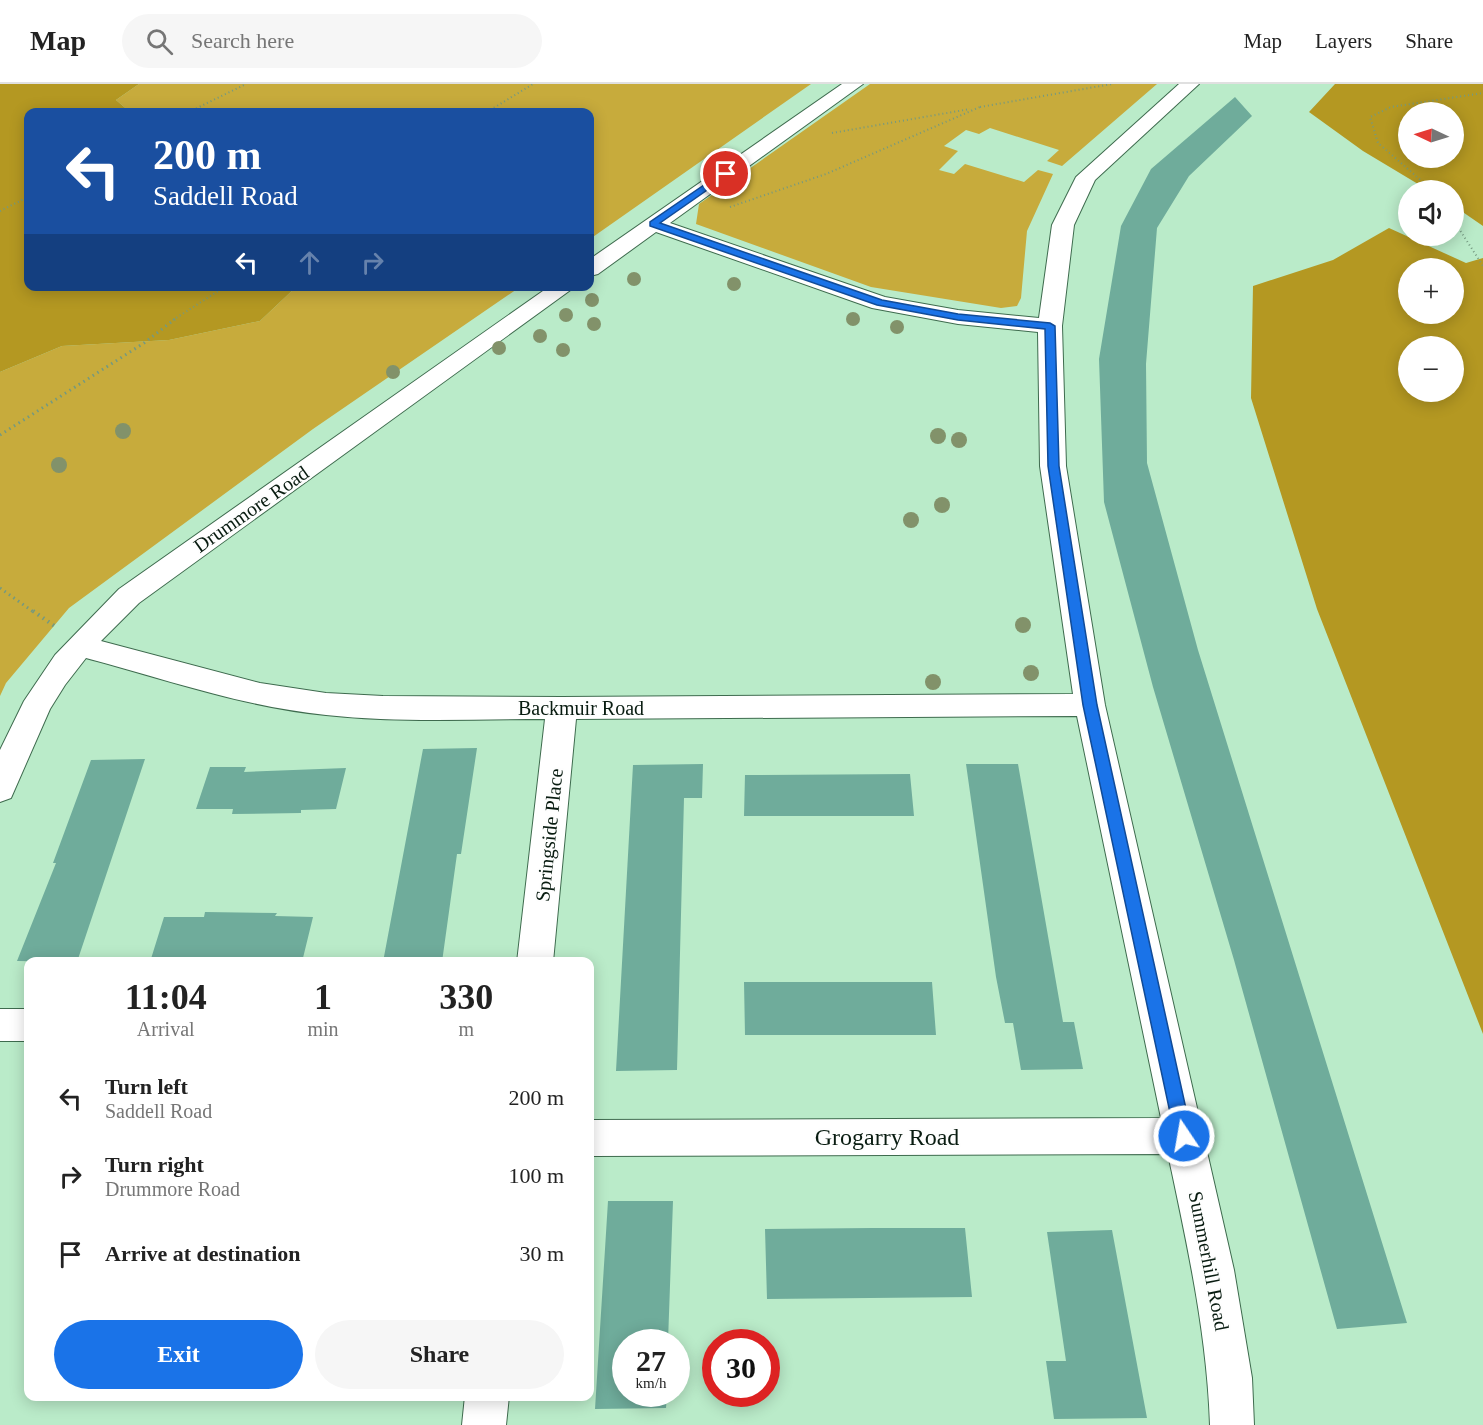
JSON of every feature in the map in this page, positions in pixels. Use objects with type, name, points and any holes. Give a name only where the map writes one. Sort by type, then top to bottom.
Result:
[{"type":"street","points":[[594,266],[854,84]]},
{"type":"street","name":"Summerhill Road","points":[[1190,84],[1086,177],[1063,225],[1050,326],[1053,466],[1090,705],[1214,1270],[1230,1378],[1232,1425]]},
{"type":"street","points":[[653,224],[880,303],[958,317],[1050,326]]},
{"type":"street","name":"Drummore Road","points":[[0,789],[35,709],[54,677],[80,646],[129,596],[558,291]]},
{"type":"street","name":"Backmuir Road","points":[[80,646],[260,694],[288,699],[383,707],[1090,705]]},
{"type":"street","name":"Springside Place","points":[[536,957],[562,708]]},
{"type":"street","points":[[0,1025],[24,1025]]},
{"type":"street","name":"Grogarry Road","points":[[594,1138],[1184,1136]]},
{"type":"street","points":[[484,1425],[486,1401]]},
{"type":"path","points":[[197,108],[246,84]]},
{"type":"path","points":[[494,108],[533,84]]},
{"type":"path","points":[[781,136],[834,133],[1112,84]]},
{"type":"path","points":[[1421,180],[1378,143],[1370,117],[1391,106],[1483,93]]},
{"type":"path","points":[[721,209],[819,178],[923,130],[980,107]]},
{"type":"path","points":[[0,211],[24,199]]},
{"type":"path","points":[[1464,236],[1483,266]]},
{"type":"path","points":[[0,435],[144,343],[176,318],[218,291]]},
{"type":"path","points":[[0,588],[44,617],[80,646]]},
{"type":"shaded area","points":[[0,84],[139,84],[116,100],[125,108],[24,108],[24,291],[292,291],[260,321],[169,340],[62,346],[0,372]]},
{"type":"shaded area","points":[[139,84],[811,84],[594,236],[594,108],[125,108],[116,100]]},
{"type":"shaded area","points":[[870,84],[1157,84],[1062,166],[1047,161],[1059,150],[990,128],[979,134],[966,130],[944,146],[958,151],[939,170],[954,174],[965,164],[1024,182],[1038,170],[1053,174],[1027,231],[1021,298],[1017,306],[1001,308],[871,287],[696,224],[699,204]]},
{"type":"shaded area","points":[[1335,84],[1483,84],[1483,226],[1464,213],[1464,180],[1411,180],[1363,151],[1309,112]]},
{"type":"shaded area","points":[[1389,228],[1398,232],[1398,246],[1429,246],[1455,258],[1398,258],[1398,324],[1464,324],[1464,262],[1483,258],[1483,1034],[1317,609],[1251,398],[1253,286],[1333,260]]},
{"type":"shaded area","points":[[292,291],[514,291],[313,429],[69,608],[6,683],[0,696],[0,372],[62,346],[169,340],[260,321]]},
{"type":"building","points":[[1235,97],[1252,116],[1189,176],[1157,228],[1146,364],[1147,463],[1198,650],[1407,1323],[1337,1329],[1234,960],[1153,687],[1104,502],[1099,359],[1121,226],[1151,169]]},
{"type":"building","points":[[477,748],[461,854],[457,854],[443,957],[384,957],[423,749]]},
{"type":"building","points":[[145,759],[79,957],[24,957],[24,961],[17,961],[56,863],[53,863],[91,760]]},
{"type":"building","points":[[703,764],[702,798],[684,798],[677,1070],[616,1071],[633,765]]},
{"type":"building","points":[[966,764],[1018,764],[1063,1022],[1074,1022],[1083,1069],[1021,1070],[1013,1023],[1005,1023],[996,977]]},
{"type":"building","points":[[210,767],[246,767],[244,772],[346,768],[336,809],[301,810],[301,813],[232,814],[233,809],[196,809]]},
{"type":"building","points":[[910,774],[914,816],[744,816],[745,775]]},
{"type":"building","points":[[205,912],[277,913],[275,916],[313,917],[303,957],[152,957],[164,917],[204,917]]},
{"type":"building","points":[[744,982],[932,982],[936,1035],[745,1035]]},
{"type":"building","points":[[608,1201],[673,1201],[668,1329],[612,1329],[612,1407],[666,1408],[595,1409]]},
{"type":"building","points":[[965,1228],[972,1297],[767,1299],[765,1229]]},
{"type":"building","points":[[1112,1230],[1147,1418],[1054,1419],[1046,1361],[1066,1361],[1047,1232]]},
{"type":"route","points":[[726,174],[653,224],[880,303],[958,317],[1050,326],[1053,466],[1090,705],[1184,1136]]}]
